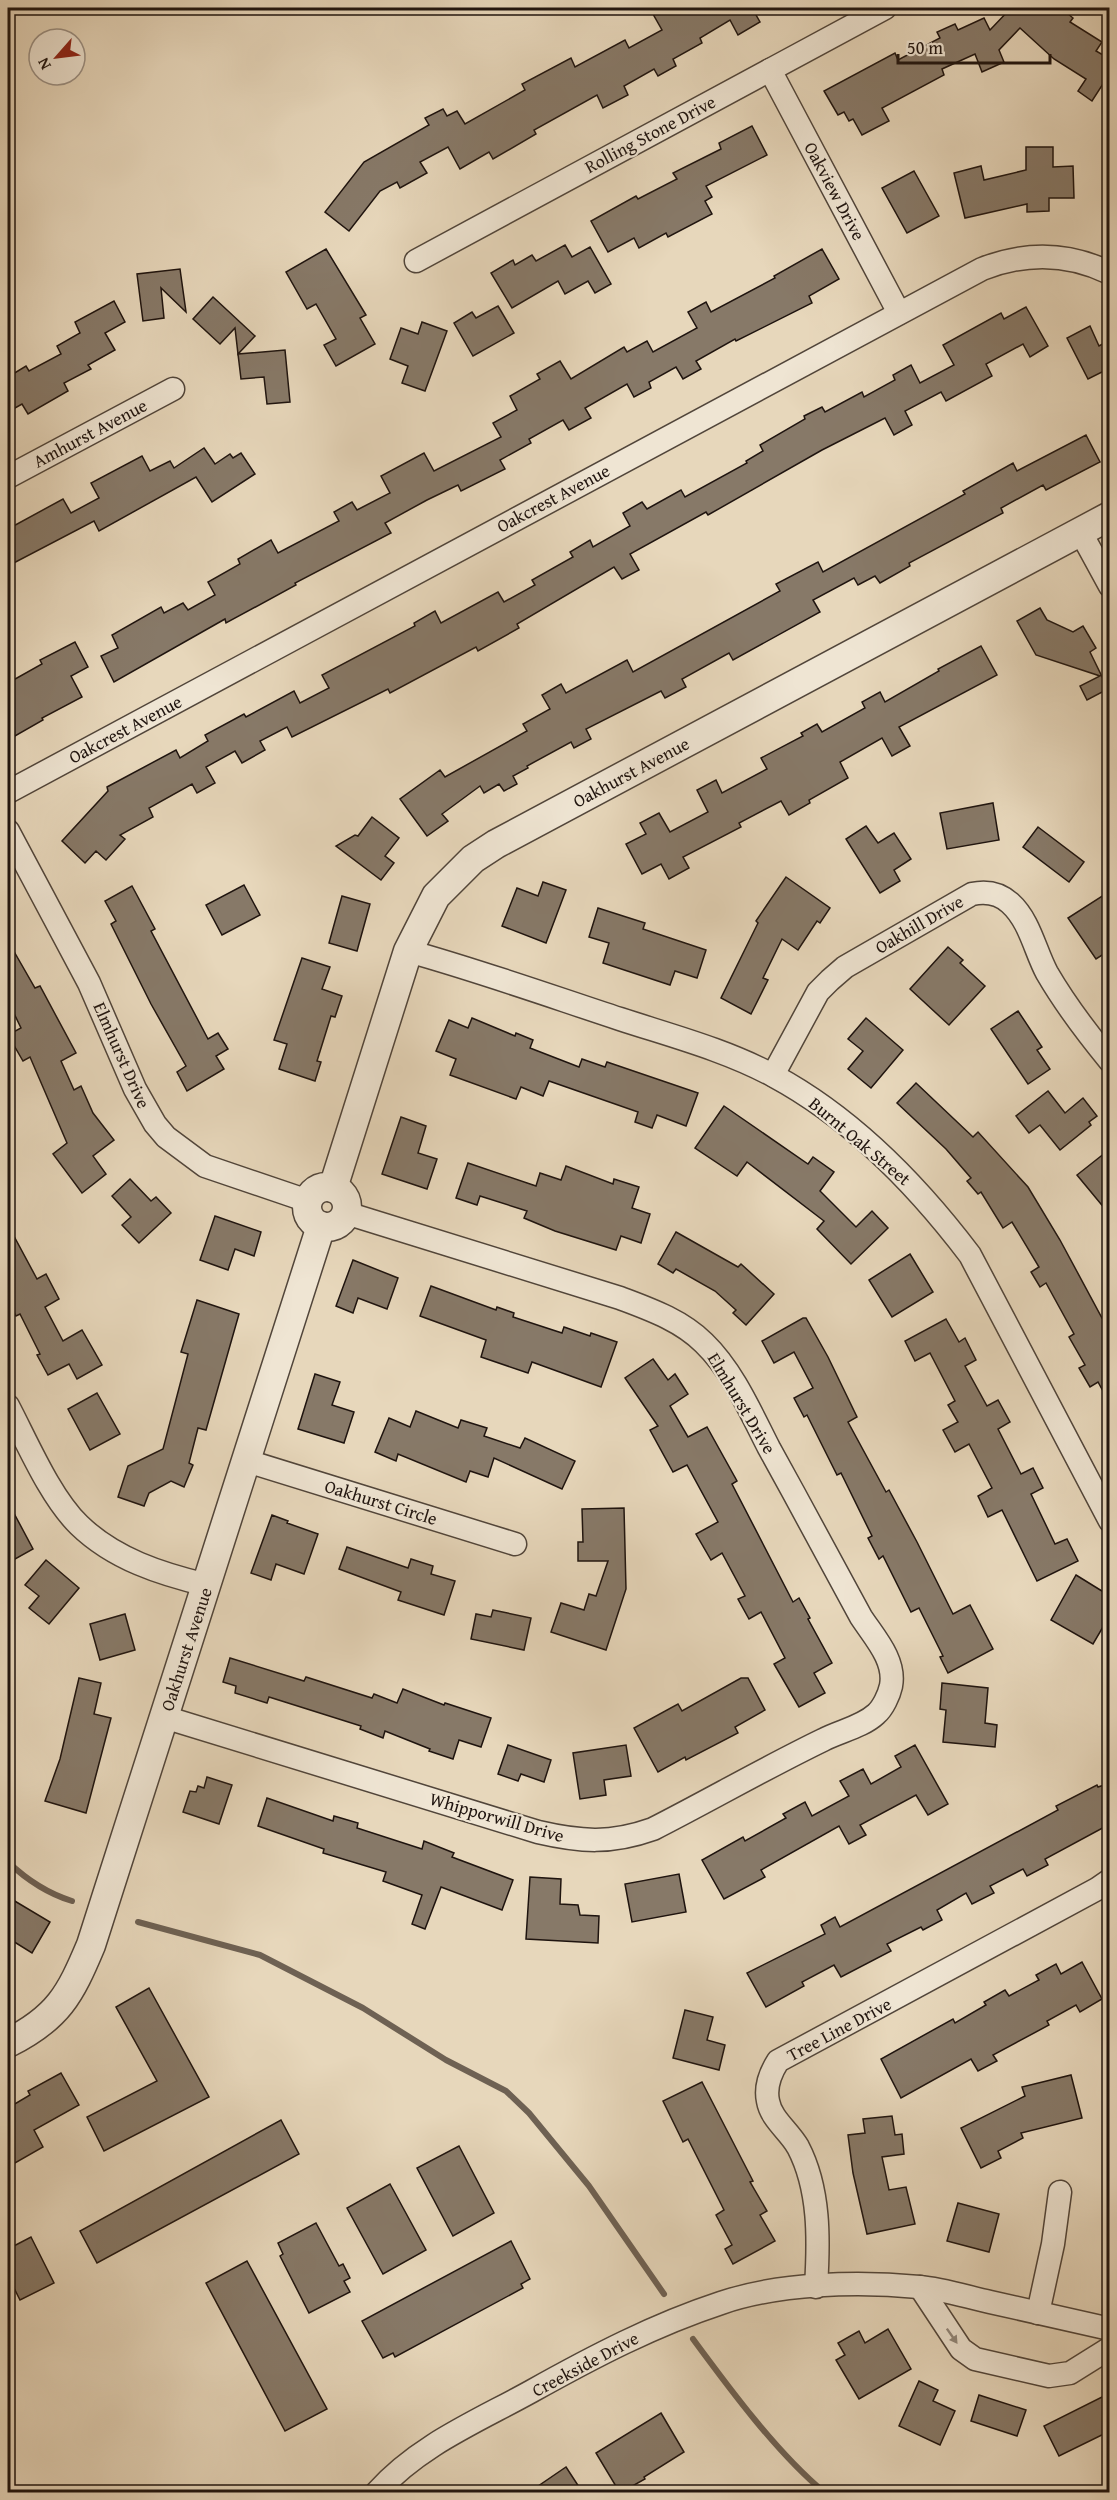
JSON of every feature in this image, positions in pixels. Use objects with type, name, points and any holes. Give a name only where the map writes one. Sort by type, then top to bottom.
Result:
[{"type":"street","name":"Rolling Stone Drive","points":[[416,261],[885,8]]},
{"type":"street","name":"Oakview Drive","points":[[770,69],[899,313]]},
{"type":"street","name":"Oakcrest Avenue","points":[[8,792],[982,269],[1020,257],[1057,257],[1110,273]]},
{"type":"street","name":"Amhurst Avenue","points":[[8,477],[173,389]]},
{"type":"street","name":"Oakhurst Avenue","points":[[8,2043],[42,2024],[65,2000],[91,1945],[408,951],[436,896],[473,859],[496,844],[1110,516]]},
{"type":"street","points":[[1080,531],[1110,586]]},
{"type":"street","name":"Elmhurst Drive","points":[[8,831],[89,983],[135,1089],[155,1124],[166,1137],[205,1166],[327,1207],[620,1298],[661,1314],[687,1329],[704,1343],[727,1373],[861,1617],[884,1651],[891,1675]]},
{"type":"street","name":"Oakhill Drive","points":[[773,1075],[818,993],[845,967],[972,894],[984,892],[1000,896],[1022,916],[1046,970],[1059,992],[1110,1061]]},
{"type":"street","name":"Burnt Oak Street","points":[[408,951],[719,1052],[773,1075],[835,1116],[894,1165],[970,1255],[1110,1521]]},
{"type":"street","points":[[8,1406],[54,1490],[77,1524],[115,1553],[172,1576],[207,1584]]},
{"type":"street","name":"Oakhurst Circle","points":[[247,1461],[515,1544]]},
{"type":"street","name":"Whipporwill Drive","points":[[164,1717],[538,1832],[578,1840],[599,1841],[636,1835],[653,1829],[823,1740],[864,1723],[878,1714],[891,1686],[891,1675]]},
{"type":"street","name":"Tree Line Drive","points":[[816,2287],[818,2252],[815,2198],[796,2142],[778,2122],[768,2102],[769,2082],[778,2061],[1110,1880]]},
{"type":"street","points":[[1038,2313],[1053,2244],[1060,2192]]},
{"type":"street","name":"Creekside Drive","points":[[377,2493],[404,2464],[427,2449],[653,2328],[721,2302],[745,2296],[816,2287],[920,2287],[1110,2329]]},
{"type":"street","points":[[920,2287],[961,2349],[975,2359],[1049,2376],[1070,2373],[1110,2348]]},
{"type":"building","points":[[666,8],[752,8],[760,22],[738,35],[730,20],[700,38],[702,43],[673,59],[676,66],[658,76],[654,69],[624,86],[628,95],[603,108],[597,95],[534,130],[536,134],[493,159],[489,152],[460,169],[448,147],[420,162],[427,173],[400,188],[397,182],[380,191],[349,231],[325,212],[364,162],[429,125],[425,118],[443,109],[447,116],[457,111],[465,124],[525,90],[522,84],[571,58],[575,67],[625,40],[629,48],[662,30],[653,14]]},
{"type":"building","points":[[1011,8],[1019,8],[1026,14],[1032,8],[1061,8],[1073,18],[1070,22],[1102,42],[1096,51],[1110,59],[1110,73],[1092,101],[1078,91],[1086,79],[1054,59],[1020,28],[999,50],[1004,62],[982,72],[975,54],[942,69],[944,75],[882,108],[889,121],[862,135],[853,119],[849,121],[844,112],[838,115],[824,91],[895,53],[898,60],[940,38],[937,32],[955,24],[958,30],[984,18],[990,30]]},
{"type":"building","points":[[752,126],[767,155],[706,186],[712,197],[705,201],[712,214],[668,237],[666,233],[639,248],[634,238],[608,252],[591,221],[636,196],[638,199],[677,179],[673,173],[721,149],[719,143]]},
{"type":"building","points":[[1026,147],[1053,147],[1053,167],[1073,166],[1074,198],[1049,198],[1049,211],[1027,212],[1027,204],[965,218],[954,173],[981,166],[984,180],[1026,170]]},
{"type":"building","points":[[914,171],[939,216],[907,233],[882,188]]},
{"type":"building","points":[[565,245],[572,257],[590,247],[611,284],[595,293],[588,281],[565,294],[558,281],[512,308],[491,273],[513,260],[515,265],[532,255],[536,261]]},
{"type":"building","points":[[326,249],[366,315],[360,318],[375,344],[336,366],[324,345],[336,339],[316,304],[307,309],[286,272]]},
{"type":"building","points":[[822,249],[839,279],[809,296],[812,303],[736,341],[735,339],[696,361],[701,369],[683,379],[676,367],[649,382],[651,388],[634,397],[627,384],[585,408],[591,418],[569,430],[563,420],[529,439],[531,443],[500,460],[505,469],[461,491],[458,485],[427,500],[385,523],[391,533],[295,583],[296,585],[226,623],[225,619],[114,682],[101,656],[118,648],[112,635],[161,607],[164,613],[183,603],[188,610],[215,595],[208,582],[240,564],[238,559],[271,540],[278,553],[339,521],[334,512],[352,502],[357,510],[390,493],[381,476],[424,453],[434,471],[501,437],[493,423],[517,410],[510,396],[540,379],[537,374],[560,361],[571,379],[624,347],[627,352],[647,341],[653,352],[697,328],[688,312],[706,302],[711,312],[775,278],[774,276]]},
{"type":"building","points":[[180,269],[186,312],[161,288],[164,318],[143,321],[137,274]]},
{"type":"building","points":[[213,297],[255,336],[238,354],[235,328],[220,344],[193,319]]},
{"type":"building","points":[[114,301],[125,322],[105,333],[115,350],[88,365],[91,369],[64,383],[68,391],[28,414],[22,404],[8,412],[8,377],[26,366],[29,371],[61,354],[57,346],[80,333],[75,322]]},
{"type":"building","points":[[498,306],[514,333],[473,356],[454,323],[472,312],[476,318]]},
{"type":"building","points":[[1026,307],[1048,346],[1030,357],[1023,344],[986,364],[992,376],[946,401],[941,392],[905,411],[912,425],[894,435],[885,418],[822,450],[708,515],[706,512],[630,554],[639,570],[622,579],[614,567],[517,624],[519,628],[478,651],[476,647],[390,693],[388,689],[292,737],[287,727],[260,741],[265,750],[242,763],[235,751],[206,767],[215,783],[197,793],[192,784],[149,808],[153,817],[120,835],[125,839],[106,860],[96,851],[85,863],[62,841],[108,791],[107,787],[176,750],[180,758],[208,741],[205,735],[244,714],[246,717],[294,691],[300,703],[329,688],[322,675],[415,626],[414,623],[435,611],[441,623],[498,592],[504,602],[535,585],[532,580],[573,557],[570,552],[590,540],[593,547],[630,526],[623,513],[642,502],[647,509],[681,490],[685,497],[747,463],[746,461],[763,451],[760,445],[805,419],[804,416],[822,407],[825,412],[862,392],[864,397],[895,380],[893,375],[911,365],[920,383],[954,365],[943,345],[1001,313],[1004,319]]},
{"type":"building","points":[[422,322],[447,331],[425,391],[402,383],[408,366],[390,359],[401,328],[418,334]]},
{"type":"building","points":[[1090,326],[1099,346],[1110,340],[1110,368],[1088,379],[1067,338]]},
{"type":"building","points":[[285,350],[290,402],[267,404],[264,377],[241,379],[238,354]]},
{"type":"building","points":[[1086,435],[1100,462],[1046,490],[1043,485],[1001,508],[1003,513],[909,563],[910,566],[880,583],[875,576],[858,585],[854,578],[813,600],[820,612],[733,660],[729,653],[682,679],[686,687],[665,698],[661,691],[586,729],[591,739],[574,748],[571,742],[527,766],[528,768],[513,776],[517,784],[504,791],[499,784],[484,793],[480,786],[442,814],[448,821],[427,836],[400,799],[440,770],[445,777],[527,731],[523,724],[550,709],[542,695],[561,684],[566,693],[627,660],[633,672],[780,591],[776,584],[818,562],[823,572],[965,494],[963,491],[1013,463],[1017,471]]},
{"type":"building","points":[[204,448],[215,464],[230,454],[233,458],[241,453],[255,474],[212,502],[196,477],[99,531],[94,521],[8,566],[8,529],[63,499],[71,513],[99,498],[91,483],[142,456],[150,471],[170,461],[174,468]]},
{"type":"building","points":[[1040,608],[1047,620],[1073,632],[1083,626],[1096,648],[1090,652],[1108,689],[1087,700],[1080,686],[1100,676],[1036,655],[1017,621]]},
{"type":"building","points":[[75,642],[88,667],[71,676],[82,697],[42,718],[43,720],[8,740],[8,683],[42,664],[40,660]]},
{"type":"building","points":[[981,646],[997,675],[899,727],[910,746],[892,756],[882,738],[840,762],[848,778],[809,800],[810,803],[789,815],[781,801],[739,823],[741,827],[683,857],[689,868],[669,879],[661,864],[642,874],[626,844],[646,834],[640,823],[659,813],[670,832],[708,812],[697,790],[716,780],[722,793],[767,769],[761,758],[803,736],[801,733],[817,724],[822,732],[865,708],[862,702],[880,692],[885,702]]},
{"type":"building","points":[[993,803],[999,840],[947,849],[940,813]]},
{"type":"building","points":[[372,817],[399,838],[385,856],[394,863],[381,880],[336,846],[355,835],[358,836]]},
{"type":"building","points":[[866,826],[878,843],[894,833],[911,859],[894,870],[900,881],[880,893],[846,839]]},
{"type":"building","points":[[1038,827],[1084,862],[1069,882],[1023,847]]},
{"type":"building","points":[[786,877],[830,908],[820,923],[817,921],[798,950],[782,939],[763,978],[768,980],[751,1014],[721,998],[758,923],[756,921]]},
{"type":"building","points":[[543,882],[566,890],[546,943],[502,926],[517,888],[538,896]]},
{"type":"building","points":[[244,885],[260,915],[222,935],[206,905]]},
{"type":"building","points":[[132,886],[155,929],[151,931],[208,1039],[218,1033],[228,1049],[216,1056],[224,1069],[187,1091],[177,1072],[186,1066],[151,1004],[111,924],[116,921],[105,901]]},
{"type":"building","points":[[1110,891],[1110,950],[1096,959],[1068,918]]},
{"type":"building","points":[[342,896],[370,904],[357,951],[329,943]]},
{"type":"building","points":[[598,908],[645,923],[643,929],[706,950],[697,978],[675,971],[670,985],[603,963],[609,943],[589,937]]},
{"type":"building","points":[[8,941],[35,988],[40,986],[76,1053],[61,1061],[74,1090],[81,1086],[93,1113],[114,1140],[93,1156],[106,1174],[82,1193],[53,1154],[67,1143],[30,1057],[23,1061],[8,1035],[21,1028],[8,1001]]},
{"type":"building","points":[[948,947],[963,960],[960,963],[985,986],[949,1025],[910,989]]},
{"type":"building","points":[[302,958],[330,967],[322,989],[342,996],[335,1017],[331,1016],[317,1061],[321,1062],[315,1081],[279,1069],[287,1044],[274,1040]]},
{"type":"building","points":[[1018,1011],[1042,1047],[1037,1050],[1050,1069],[1028,1084],[991,1029]]},
{"type":"building","points":[[472,1018],[515,1036],[516,1033],[533,1040],[530,1048],[579,1067],[582,1059],[605,1067],[607,1062],[698,1093],[686,1126],[657,1115],[652,1128],[635,1122],[638,1112],[549,1081],[543,1096],[521,1087],[516,1099],[450,1075],[456,1059],[436,1051],[449,1020],[468,1028]]},
{"type":"building","points":[[866,1018],[903,1050],[871,1088],[848,1069],[863,1051],[848,1039]]},
{"type":"building","points":[[916,1083],[973,1137],[978,1132],[1028,1187],[1102,1318],[1105,1317],[1110,1325],[1110,1404],[1098,1382],[1090,1387],[1079,1368],[1085,1365],[1069,1337],[1074,1334],[1046,1283],[1040,1287],[1031,1272],[1039,1267],[1012,1222],[1003,1228],[981,1192],[978,1194],[967,1181],[971,1178],[946,1149],[897,1103]]},
{"type":"building","points":[[1048,1091],[1065,1113],[1083,1098],[1097,1116],[1089,1122],[1091,1125],[1060,1150],[1040,1125],[1029,1133],[1016,1116]]},
{"type":"building","points":[[724,1106],[808,1164],[813,1157],[834,1172],[820,1191],[856,1227],[872,1211],[888,1228],[851,1264],[817,1229],[824,1221],[747,1162],[737,1176],[695,1148]]},
{"type":"building","points":[[401,1117],[426,1126],[418,1153],[437,1159],[427,1189],[382,1174]]},
{"type":"building","points":[[1110,1149],[1110,1215],[1077,1175]]},
{"type":"building","points":[[468,1163],[536,1186],[540,1173],[561,1180],[566,1166],[613,1184],[614,1179],[639,1187],[632,1208],[650,1214],[641,1243],[621,1236],[616,1250],[555,1231],[524,1218],[527,1211],[480,1196],[477,1205],[456,1198]]},
{"type":"building","points":[[130,1179],[151,1201],[156,1197],[171,1213],[139,1243],[122,1225],[131,1217],[112,1196]]},
{"type":"building","points":[[215,1216],[261,1232],[254,1256],[235,1249],[228,1270],[200,1260]]},
{"type":"building","points":[[8,1225],[37,1279],[46,1274],[59,1299],[45,1307],[63,1341],[82,1330],[102,1365],[77,1379],[69,1364],[48,1375],[20,1314],[16,1316],[8,1300]]},
{"type":"building","points":[[676,1232],[738,1267],[741,1264],[774,1294],[746,1325],[733,1313],[736,1310],[715,1291],[676,1269],[673,1273],[658,1264]]},
{"type":"building","points":[[910,1254],[933,1292],[892,1317],[869,1280]]},
{"type":"building","points":[[353,1260],[398,1278],[387,1309],[358,1298],[353,1313],[336,1306]]},
{"type":"building","points":[[431,1286],[496,1310],[497,1307],[514,1313],[513,1317],[562,1333],[564,1327],[617,1342],[601,1387],[532,1362],[528,1373],[481,1357],[486,1340],[420,1316]]},
{"type":"building","points":[[197,1300],[239,1314],[206,1430],[198,1428],[189,1463],[193,1465],[184,1487],[171,1481],[149,1493],[144,1506],[118,1497],[128,1466],[163,1449],[188,1354],[181,1352]]},
{"type":"building","points":[[806,1318],[828,1357],[857,1417],[848,1422],[886,1492],[889,1490],[953,1614],[970,1605],[993,1649],[948,1673],[940,1657],[943,1656],[919,1608],[911,1612],[883,1556],[879,1559],[868,1538],[872,1536],[841,1473],[837,1475],[807,1415],[804,1417],[794,1398],[813,1388],[794,1352],[774,1363],[762,1341]]},
{"type":"building","points":[[946,1319],[959,1342],[965,1338],[976,1360],[965,1366],[987,1406],[998,1400],[1010,1422],[998,1429],[1021,1474],[1033,1468],[1043,1488],[1031,1494],[1055,1544],[1067,1539],[1078,1561],[1037,1581],[1002,1510],[988,1517],[978,1496],[992,1488],[969,1444],[955,1452],[943,1430],[958,1422],[948,1405],[955,1401],[930,1353],[915,1361],[905,1341]]},
{"type":"building","points":[[653,1359],[668,1380],[675,1374],[688,1394],[670,1406],[688,1437],[707,1427],[737,1481],[732,1484],[793,1602],[799,1598],[832,1663],[814,1673],[825,1693],[799,1707],[774,1664],[785,1658],[761,1612],[749,1619],[738,1599],[745,1596],[722,1553],[711,1560],[696,1534],[718,1522],[687,1465],[673,1472],[650,1430],[658,1426],[625,1378]]},
{"type":"building","points":[[315,1374],[340,1382],[332,1405],[354,1412],[344,1443],[298,1429]]},
{"type":"building","points":[[97,1393],[120,1434],[90,1450],[68,1409]]},
{"type":"building","points":[[416,1411],[458,1428],[461,1420],[487,1428],[484,1436],[520,1448],[525,1438],[575,1461],[562,1489],[494,1458],[488,1477],[470,1471],[466,1482],[398,1454],[396,1461],[375,1452],[389,1418],[410,1427]]},
{"type":"building","points":[[8,1502],[33,1549],[8,1563]]},
{"type":"building","points":[[624,1508],[626,1589],[606,1650],[551,1632],[561,1603],[584,1610],[589,1594],[596,1596],[608,1561],[578,1561],[578,1542],[583,1542],[582,1509]]},
{"type":"building","points":[[272,1515],[318,1534],[304,1574],[276,1564],[271,1580],[251,1573]]},
{"type":"building","points":[[347,1547],[408,1568],[411,1559],[433,1566],[431,1574],[455,1581],[444,1615],[398,1600],[401,1592],[339,1569]]},
{"type":"building","points":[[46,1560],[79,1588],[49,1624],[29,1608],[39,1596],[25,1585]]},
{"type":"building","points":[[1076,1575],[1110,1596],[1110,1615],[1093,1644],[1051,1620]]},
{"type":"building","points":[[493,1610],[531,1618],[524,1650],[471,1639],[476,1614],[491,1617]]},
{"type":"building","points":[[125,1614],[135,1650],[100,1660],[90,1624]]},
{"type":"building","points":[[230,1658],[304,1681],[306,1677],[372,1698],[374,1694],[397,1703],[403,1689],[444,1705],[445,1703],[491,1718],[481,1747],[459,1740],[453,1759],[385,1731],[383,1738],[360,1729],[361,1726],[269,1697],[267,1703],[235,1693],[236,1686],[223,1682]]},
{"type":"building","points":[[79,1678],[101,1683],[94,1714],[111,1718],[86,1813],[45,1801],[60,1759]]},
{"type":"building","points":[[741,1678],[748,1678],[765,1710],[735,1727],[738,1733],[658,1772],[634,1728],[678,1704],[682,1711]]},
{"type":"building","points":[[942,1683],[988,1688],[985,1723],[997,1725],[995,1747],[943,1742],[946,1710],[940,1709]]},
{"type":"building","points":[[508,1745],[551,1760],[544,1782],[521,1774],[518,1781],[498,1774]]},
{"type":"building","points":[[626,1745],[631,1776],[604,1780],[606,1795],[580,1799],[573,1753]]},
{"type":"building","points":[[915,1745],[948,1804],[928,1815],[916,1795],[860,1825],[866,1835],[849,1844],[839,1826],[761,1870],[765,1877],[724,1899],[702,1860],[743,1837],[745,1841],[786,1818],[783,1814],[805,1802],[812,1816],[849,1796],[840,1781],[863,1769],[871,1784],[901,1767],[895,1756]]},
{"type":"building","points":[[207,1777],[232,1785],[219,1824],[183,1812],[190,1791],[196,1792],[198,1786],[204,1788]]},
{"type":"building","points":[[1110,1783],[1110,1824],[1045,1859],[1048,1865],[1027,1876],[1023,1869],[990,1886],[994,1893],[972,1904],[966,1893],[937,1910],[942,1920],[923,1930],[921,1927],[887,1944],[891,1951],[841,1977],[834,1965],[802,1982],[804,1986],[766,2007],[747,1973],[825,1934],[821,1925],[835,1917],[840,1927],[1058,1810],[1056,1806],[1097,1785],[1098,1787]]},
{"type":"building","points":[[267,1798],[333,1821],[334,1816],[358,1823],[357,1828],[422,1849],[424,1841],[454,1853],[452,1857],[513,1880],[502,1910],[441,1887],[425,1929],[412,1924],[422,1895],[383,1881],[386,1872],[323,1853],[324,1849],[258,1826]]},
{"type":"building","points":[[679,1874],[686,1912],[632,1922],[625,1884]]},
{"type":"building","points":[[530,1877],[561,1879],[560,1904],[578,1905],[580,1915],[599,1916],[598,1943],[526,1939]]},
{"type":"building","points":[[8,1897],[50,1922],[32,1953],[8,1938]]},
{"type":"building","points":[[1082,1962],[1102,1999],[1080,2012],[1076,2005],[1047,2021],[1049,2025],[993,2055],[997,2061],[978,2071],[971,2059],[901,2098],[881,2059],[953,2019],[955,2023],[986,2005],[984,2002],[1005,1990],[1009,1996],[1039,1980],[1036,1975],[1056,1964],[1061,1974]]},
{"type":"building","points":[[149,1988],[209,2097],[104,2151],[87,2117],[157,2081],[116,2007]]},
{"type":"building","points":[[685,2010],[713,2017],[707,2040],[725,2045],[719,2070],[673,2058]]},
{"type":"building","points":[[61,2073],[79,2105],[34,2130],[43,2147],[8,2167],[8,2108],[30,2095],[28,2091]]},
{"type":"building","points":[[1071,2075],[1082,2118],[1021,2133],[1023,2138],[998,2151],[1001,2158],[981,2168],[961,2128],[1025,2096],[1022,2087]]},
{"type":"building","points":[[702,2082],[753,2181],[750,2182],[767,2211],[760,2215],[775,2241],[733,2264],[725,2249],[732,2245],[716,2215],[724,2210],[688,2139],[683,2142],[663,2101]]},
{"type":"building","points":[[892,2116],[895,2135],[902,2134],[904,2154],[882,2157],[889,2190],[906,2187],[915,2224],[867,2234],[853,2173],[848,2135],[865,2133],[863,2119]]},
{"type":"building","points":[[281,2120],[299,2154],[97,2263],[80,2231]]},
{"type":"building","points":[[459,2146],[494,2213],[453,2236],[417,2168]]},
{"type":"building","points":[[390,2184],[426,2250],[383,2274],[347,2208]]},
{"type":"building","points":[[958,2203],[999,2214],[989,2252],[947,2241]]},
{"type":"building","points":[[316,2223],[339,2266],[343,2264],[350,2278],[344,2281],[350,2292],[309,2313],[280,2256],[283,2254],[278,2243]]},
{"type":"building","points":[[31,2237],[54,2283],[20,2300],[8,2276],[8,2249]]},
{"type":"building","points":[[511,2241],[530,2279],[521,2284],[523,2288],[395,2357],[393,2353],[383,2358],[362,2321]]},
{"type":"building","points":[[247,2261],[327,2409],[285,2431],[206,2283]]},
{"type":"building","points":[[888,2329],[911,2369],[859,2399],[836,2360],[845,2355],[838,2343],[859,2331],[865,2343]]},
{"type":"building","points":[[919,2381],[938,2390],[933,2401],[955,2411],[940,2445],[899,2426]]},
{"type":"building","points":[[1110,2393],[1110,2431],[1059,2456],[1044,2426]]},
{"type":"building","points":[[979,2395],[1026,2410],[1017,2436],[971,2421]]},
{"type":"building","points":[[661,2413],[684,2452],[620,2493],[596,2453]]},
{"type":"building","points":[[566,2467],[583,2493],[528,2493]]},
{"type":"waterway","points":[[8,1862],[37,1885],[72,1901]]},
{"type":"waterway","points":[[138,1922],[260,1955],[363,2008],[446,2060],[506,2091],[529,2113],[589,2186],[664,2294]]},
{"type":"waterway","points":[[693,2339],[771,2439],[824,2492]]}]
